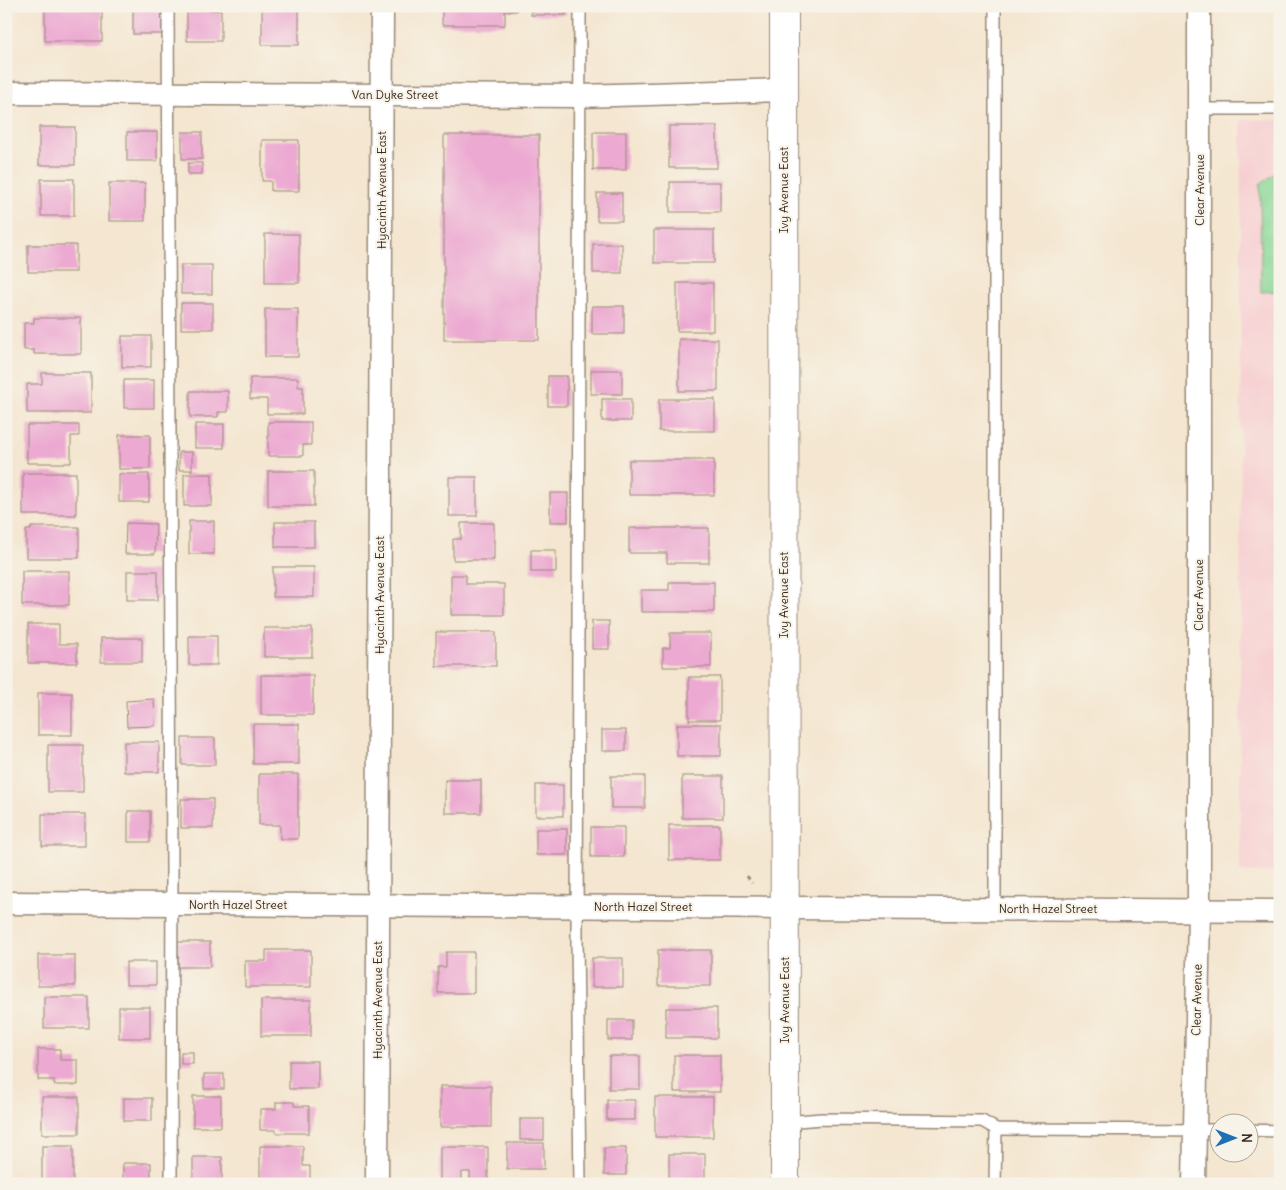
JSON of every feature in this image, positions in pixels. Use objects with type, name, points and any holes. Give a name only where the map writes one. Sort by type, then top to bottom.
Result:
[{"type":"street","name":"Hyacinth Avenue East","points":[[377,1184],[382,6]]},
{"type":"street","name":"Ivy Avenue East","points":[[784,6],[785,1184]]},
{"type":"street","name":"Clear Avenue","points":[[1194,1184],[1199,910],[1199,6]]},
{"type":"street","name":"Van Dyke Street","points":[[6,93],[580,96],[784,90]]},
{"type":"street","name":"North Hazel Street","points":[[6,904],[1280,910]]},
{"type":"lane","points":[[168,6],[172,904],[170,1184]]},
{"type":"lane","points":[[580,6],[577,907],[580,1184]]},
{"type":"lane","points":[[995,6],[995,909]]},
{"type":"lane","points":[[1200,109],[1280,109]]},
{"type":"lane","points":[[785,1122],[822,1119],[982,1121],[996,1129],[1208,1130]]},
{"type":"lane","points":[[995,1184],[996,1129]]},
{"type":"lane","points":[[1258,1130],[1280,1131]]},
{"type":"path","points":[[747,876],[753,883]]},
{"type":"shaded area","points":[[1241,119],[1280,120],[1280,873],[1240,872]]},
{"type":"green space","points":[[1277,172],[1280,172],[1280,291],[1261,292],[1260,184]]},
{"type":"building","points":[[45,6],[102,6],[102,41],[45,41]]},
{"type":"building","points":[[133,6],[162,6],[162,34],[133,34]]},
{"type":"building","points":[[262,6],[299,6],[299,45],[262,45]]},
{"type":"building","points":[[442,6],[517,6],[517,11],[505,11],[505,25],[442,25]]},
{"type":"building","points":[[531,6],[566,6],[566,15],[531,15]]},
{"type":"building","points":[[187,10],[221,10],[221,41],[187,41]]},
{"type":"building","points":[[669,126],[717,126],[717,168],[669,168]]},
{"type":"building","points":[[39,127],[75,127],[75,165],[39,165]]},
{"type":"building","points":[[127,132],[157,132],[157,161],[127,161]]},
{"type":"building","points":[[182,132],[202,132],[202,159],[182,159]]},
{"type":"building","points":[[593,132],[626,132],[626,170],[593,170]]},
{"type":"building","points":[[444,135],[539,135],[539,340],[444,340]]},
{"type":"building","points":[[262,140],[299,140],[299,191],[271,191],[271,181],[262,181]]},
{"type":"building","points":[[188,163],[202,163],[202,174],[188,174]]},
{"type":"building","points":[[41,179],[74,179],[74,216],[41,216]]},
{"type":"building","points":[[670,182],[720,182],[720,212],[670,212]]},
{"type":"building","points":[[109,183],[145,183],[145,221],[109,221]]},
{"type":"building","points":[[597,193],[622,193],[622,221],[597,221]]},
{"type":"building","points":[[654,230],[714,230],[714,263],[654,263]]},
{"type":"building","points":[[265,234],[299,234],[299,283],[265,283]]},
{"type":"building","points":[[593,244],[622,244],[622,273],[593,273]]},
{"type":"building","points":[[28,245],[76,245],[76,272],[28,272]]},
{"type":"building","points":[[181,265],[212,265],[212,294],[181,294]]},
{"type":"building","points":[[677,283],[713,283],[713,331],[677,331]]},
{"type":"building","points":[[181,303],[213,303],[213,329],[181,329]]},
{"type":"building","points":[[592,306],[624,306],[624,334],[592,334]]},
{"type":"building","points":[[265,309],[298,309],[298,357],[265,357]]},
{"type":"building","points":[[34,318],[81,318],[81,354],[34,354],[34,350],[24,350],[24,323],[34,323]]},
{"type":"building","points":[[122,336],[151,336],[151,367],[122,367]]},
{"type":"building","points":[[679,339],[718,339],[718,391],[679,391]]},
{"type":"building","points":[[591,370],[622,370],[622,394],[591,394]]},
{"type":"building","points":[[42,373],[91,373],[91,413],[27,413],[27,384],[42,384]]},
{"type":"building","points":[[548,376],[567,376],[567,406],[548,406]]},
{"type":"building","points":[[250,378],[298,378],[298,387],[303,387],[303,414],[267,414],[267,399],[250,399]]},
{"type":"building","points":[[124,380],[154,380],[154,408],[124,408]]},
{"type":"building","points":[[190,391],[228,391],[228,412],[218,412],[218,417],[190,417]]},
{"type":"building","points":[[602,399],[631,399],[631,421],[602,421]]},
{"type":"building","points":[[659,399],[715,399],[715,431],[659,431]]},
{"type":"building","points":[[268,422],[311,422],[311,445],[303,445],[303,456],[268,456]]},
{"type":"building","points":[[195,424],[224,424],[224,448],[195,448]]},
{"type":"building","points":[[27,425],[79,425],[79,436],[71,436],[71,463],[27,463]]},
{"type":"building","points":[[119,435],[150,435],[150,469],[119,469]]},
{"type":"building","points":[[179,452],[192,452],[192,470],[179,470]]},
{"type":"building","points":[[629,460],[714,460],[714,495],[629,495]]},
{"type":"building","points":[[268,471],[314,471],[314,506],[268,506]]},
{"type":"building","points":[[23,473],[76,473],[76,515],[23,515]]},
{"type":"building","points":[[119,474],[149,474],[149,502],[119,502]]},
{"type":"building","points":[[184,474],[212,474],[212,506],[184,506]]},
{"type":"building","points":[[449,477],[477,477],[477,516],[449,516]]},
{"type":"building","points":[[550,493],[568,493],[568,522],[550,522]]},
{"type":"building","points":[[189,521],[214,521],[214,554],[189,554]]},
{"type":"building","points":[[275,522],[314,522],[314,547],[275,547]]},
{"type":"building","points":[[126,523],[156,524],[155,554],[125,554]]},
{"type":"building","points":[[461,523],[494,523],[494,560],[453,560],[453,539],[461,539]]},
{"type":"building","points":[[31,527],[79,527],[79,558],[26,558],[26,530],[31,530]]},
{"type":"building","points":[[629,528],[709,528],[709,563],[667,563],[667,553],[629,553]]},
{"type":"building","points":[[531,550],[556,550],[556,572],[531,572]]},
{"type":"building","points":[[273,567],[314,567],[314,597],[273,597]]},
{"type":"building","points":[[22,571],[69,571],[69,605],[22,605]]},
{"type":"building","points":[[127,571],[158,571],[158,600],[127,600]]},
{"type":"building","points":[[451,575],[466,575],[466,584],[504,584],[504,615],[451,615]]},
{"type":"building","points":[[669,582],[714,582],[714,612],[641,612],[641,590],[669,590]]},
{"type":"building","points":[[592,621],[609,621],[609,649],[592,649]]},
{"type":"building","points":[[28,624],[59,624],[59,644],[77,644],[77,663],[28,663]]},
{"type":"building","points":[[264,628],[312,628],[312,657],[264,657]]},
{"type":"building","points":[[436,632],[496,632],[496,666],[436,666]]},
{"type":"building","points":[[670,633],[711,633],[711,667],[663,667],[663,648],[670,648]]},
{"type":"building","points":[[189,636],[217,636],[217,665],[189,665]]},
{"type":"building","points":[[101,638],[142,638],[142,662],[101,662]]},
{"type":"building","points":[[261,675],[313,675],[313,715],[261,715]]},
{"type":"building","points":[[689,677],[720,677],[720,720],[689,720]]},
{"type":"building","points":[[38,693],[72,693],[72,735],[38,735]]},
{"type":"building","points":[[154,699],[155,726],[127,727],[126,701]]},
{"type":"building","points":[[253,724],[299,724],[299,764],[253,764]]},
{"type":"building","points":[[677,724],[721,724],[721,756],[677,756]]},
{"type":"building","points":[[602,730],[626,730],[626,751],[602,751]]},
{"type":"building","points":[[182,738],[215,738],[215,765],[182,765]]},
{"type":"building","points":[[124,742],[159,742],[159,772],[124,772]]},
{"type":"building","points":[[48,745],[83,745],[83,792],[48,792]]},
{"type":"building","points":[[259,774],[298,774],[298,839],[280,839],[280,825],[259,825]]},
{"type":"building","points":[[611,776],[645,776],[645,808],[611,808]]},
{"type":"building","points":[[682,776],[723,776],[723,818],[682,818]]},
{"type":"building","points":[[445,780],[481,780],[481,813],[445,813]]},
{"type":"building","points":[[536,785],[563,785],[563,816],[536,816]]},
{"type":"building","points":[[181,799],[213,799],[213,828],[181,828]]},
{"type":"building","points":[[128,811],[150,811],[150,842],[128,842]]},
{"type":"building","points":[[42,814],[85,814],[85,846],[42,846]]},
{"type":"building","points":[[669,825],[720,825],[720,860],[669,860]]},
{"type":"building","points":[[591,827],[624,827],[624,857],[591,857]]},
{"type":"building","points":[[536,829],[567,829],[567,855],[536,855]]},
{"type":"building","points":[[178,942],[210,942],[210,967],[178,967]]},
{"type":"building","points":[[266,950],[311,950],[311,987],[245,987],[245,961],[266,961]]},
{"type":"building","points":[[658,950],[711,950],[711,986],[658,986]]},
{"type":"building","points":[[446,952],[474,952],[474,993],[438,993],[438,967],[446,967]]},
{"type":"building","points":[[38,955],[75,955],[75,986],[38,986]]},
{"type":"building","points":[[592,958],[623,958],[623,987],[592,987]]},
{"type":"building","points":[[126,962],[156,962],[156,985],[126,985]]},
{"type":"building","points":[[44,997],[89,997],[89,1028],[44,1028]]},
{"type":"building","points":[[261,1000],[311,1000],[311,1036],[261,1036]]},
{"type":"building","points":[[119,1007],[150,1007],[150,1038],[119,1038]]},
{"type":"building","points":[[666,1008],[717,1008],[717,1038],[666,1038]]},
{"type":"building","points":[[608,1020],[632,1020],[632,1040],[608,1040]]},
{"type":"building","points":[[38,1049],[60,1049],[60,1060],[78,1060],[78,1085],[54,1085],[54,1080],[38,1080]]},
{"type":"building","points":[[181,1052],[193,1052],[193,1064],[181,1064]]},
{"type":"building","points":[[674,1055],[720,1055],[720,1092],[674,1092]]},
{"type":"building","points":[[609,1056],[640,1056],[640,1089],[609,1089]]},
{"type":"building","points":[[289,1061],[318,1061],[318,1089],[289,1089]]},
{"type":"building","points":[[204,1074],[224,1074],[224,1089],[204,1089]]},
{"type":"building","points":[[440,1086],[491,1086],[491,1127],[440,1127]]},
{"type":"building","points":[[193,1096],[221,1096],[221,1127],[193,1127]]},
{"type":"building","points":[[42,1097],[79,1097],[79,1134],[42,1134]]},
{"type":"building","points":[[655,1097],[713,1097],[713,1137],[655,1137]]},
{"type":"building","points":[[124,1098],[152,1098],[152,1121],[124,1121]]},
{"type":"building","points":[[607,1100],[635,1100],[635,1120],[607,1120]]},
{"type":"building","points":[[276,1102],[294,1102],[294,1106],[309,1106],[309,1133],[276,1133],[276,1130],[260,1130],[260,1109],[276,1109]]},
{"type":"building","points":[[520,1119],[544,1119],[544,1140],[520,1140]]},
{"type":"building","points":[[507,1143],[544,1143],[544,1169],[507,1169]]},
{"type":"building","points":[[42,1146],[73,1146],[73,1184],[42,1184]]},
{"type":"building","points":[[260,1146],[303,1146],[303,1166],[310,1166],[310,1184],[260,1184]]},
{"type":"building","points":[[440,1147],[488,1147],[488,1183],[470,1183],[470,1172],[462,1172],[462,1184],[440,1184]]},
{"type":"building","points":[[604,1148],[626,1148],[626,1175],[604,1175]]},
{"type":"building","points":[[669,1154],[705,1154],[705,1184],[669,1184]]},
{"type":"building","points":[[193,1157],[222,1157],[222,1184],[193,1184]]},
{"type":"building","points":[[123,1163],[151,1163],[151,1184],[123,1184]]}]
